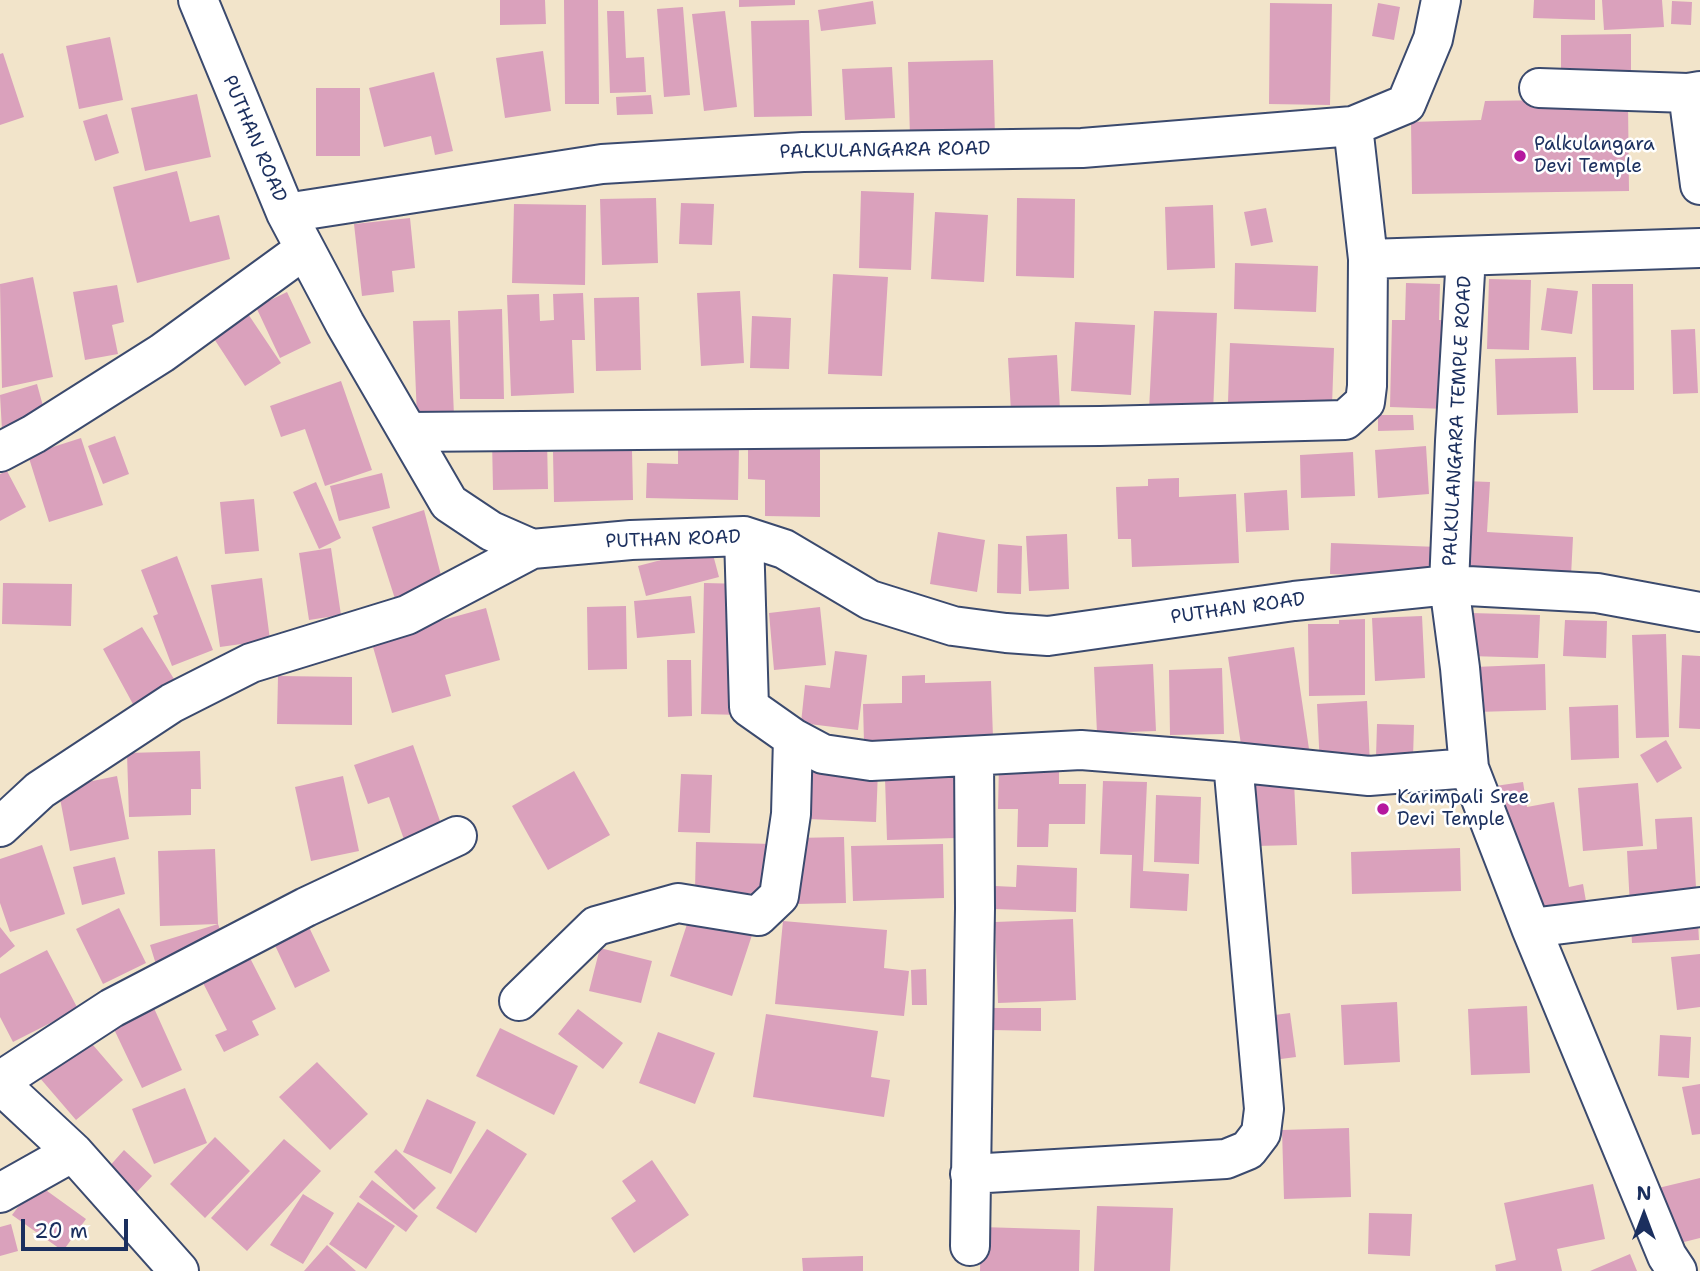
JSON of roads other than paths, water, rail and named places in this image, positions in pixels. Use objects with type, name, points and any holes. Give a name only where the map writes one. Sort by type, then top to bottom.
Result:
[{"type":"street","name":"PUTHAN ROAD","points":[[198,0],[286,213],[449,503],[491,531],[532,549],[631,540],[744,536],[784,549],[870,600],[953,626],[1048,636],[1294,601],[1450,585],[1597,593],[1700,612]]},
{"type":"street","name":"PALKULANGARA ROAD","points":[[286,213],[602,164],[803,152],[1082,148],[1353,126],[1406,104],[1433,39],[1441,0]]},
{"type":"street","points":[[1539,88],[1694,92],[1700,185]]},
{"type":"street","points":[[408,432],[1100,426],[1345,420],[1365,402],[1366,394],[1368,259],[1353,126]]},
{"type":"street","points":[[1368,259],[1700,248]]},
{"type":"street","points":[[0,452],[34,434],[162,353],[305,249]]},
{"type":"street","name":"PALKULANGARA TEMPLE ROAD","points":[[1466,256],[1450,585],[1469,768],[1531,928],[1681,1258]]},
{"type":"street","points":[[744,536],[749,707],[793,738],[823,754],[871,761],[1081,750],[1369,776],[1469,768]]},
{"type":"street","points":[[0,827],[40,790],[172,702],[251,663],[407,615],[532,549]]},
{"type":"street","points":[[519,1000],[596,926],[678,903],[758,916],[779,896],[791,814],[793,738]]},
{"type":"street","points":[[970,1246],[975,908],[974,756]]},
{"type":"street","points":[[970,1174],[1226,1159],[1248,1150],[1261,1133],[1264,1109],[1233,762]]},
{"type":"street","points":[[179,1271],[73,1152],[0,1082],[112,1007],[306,907],[457,836]]},
{"type":"street","points":[[1531,928],[1700,908]]},
{"type":"street","points":[[0,1193],[73,1152]]},
{"type":"place","name":"Palkulangara Devi Temple","points":[[1520,156]]},
{"type":"place","name":"Karimpali Sree Devi Temple","points":[[1383,809]]}]
